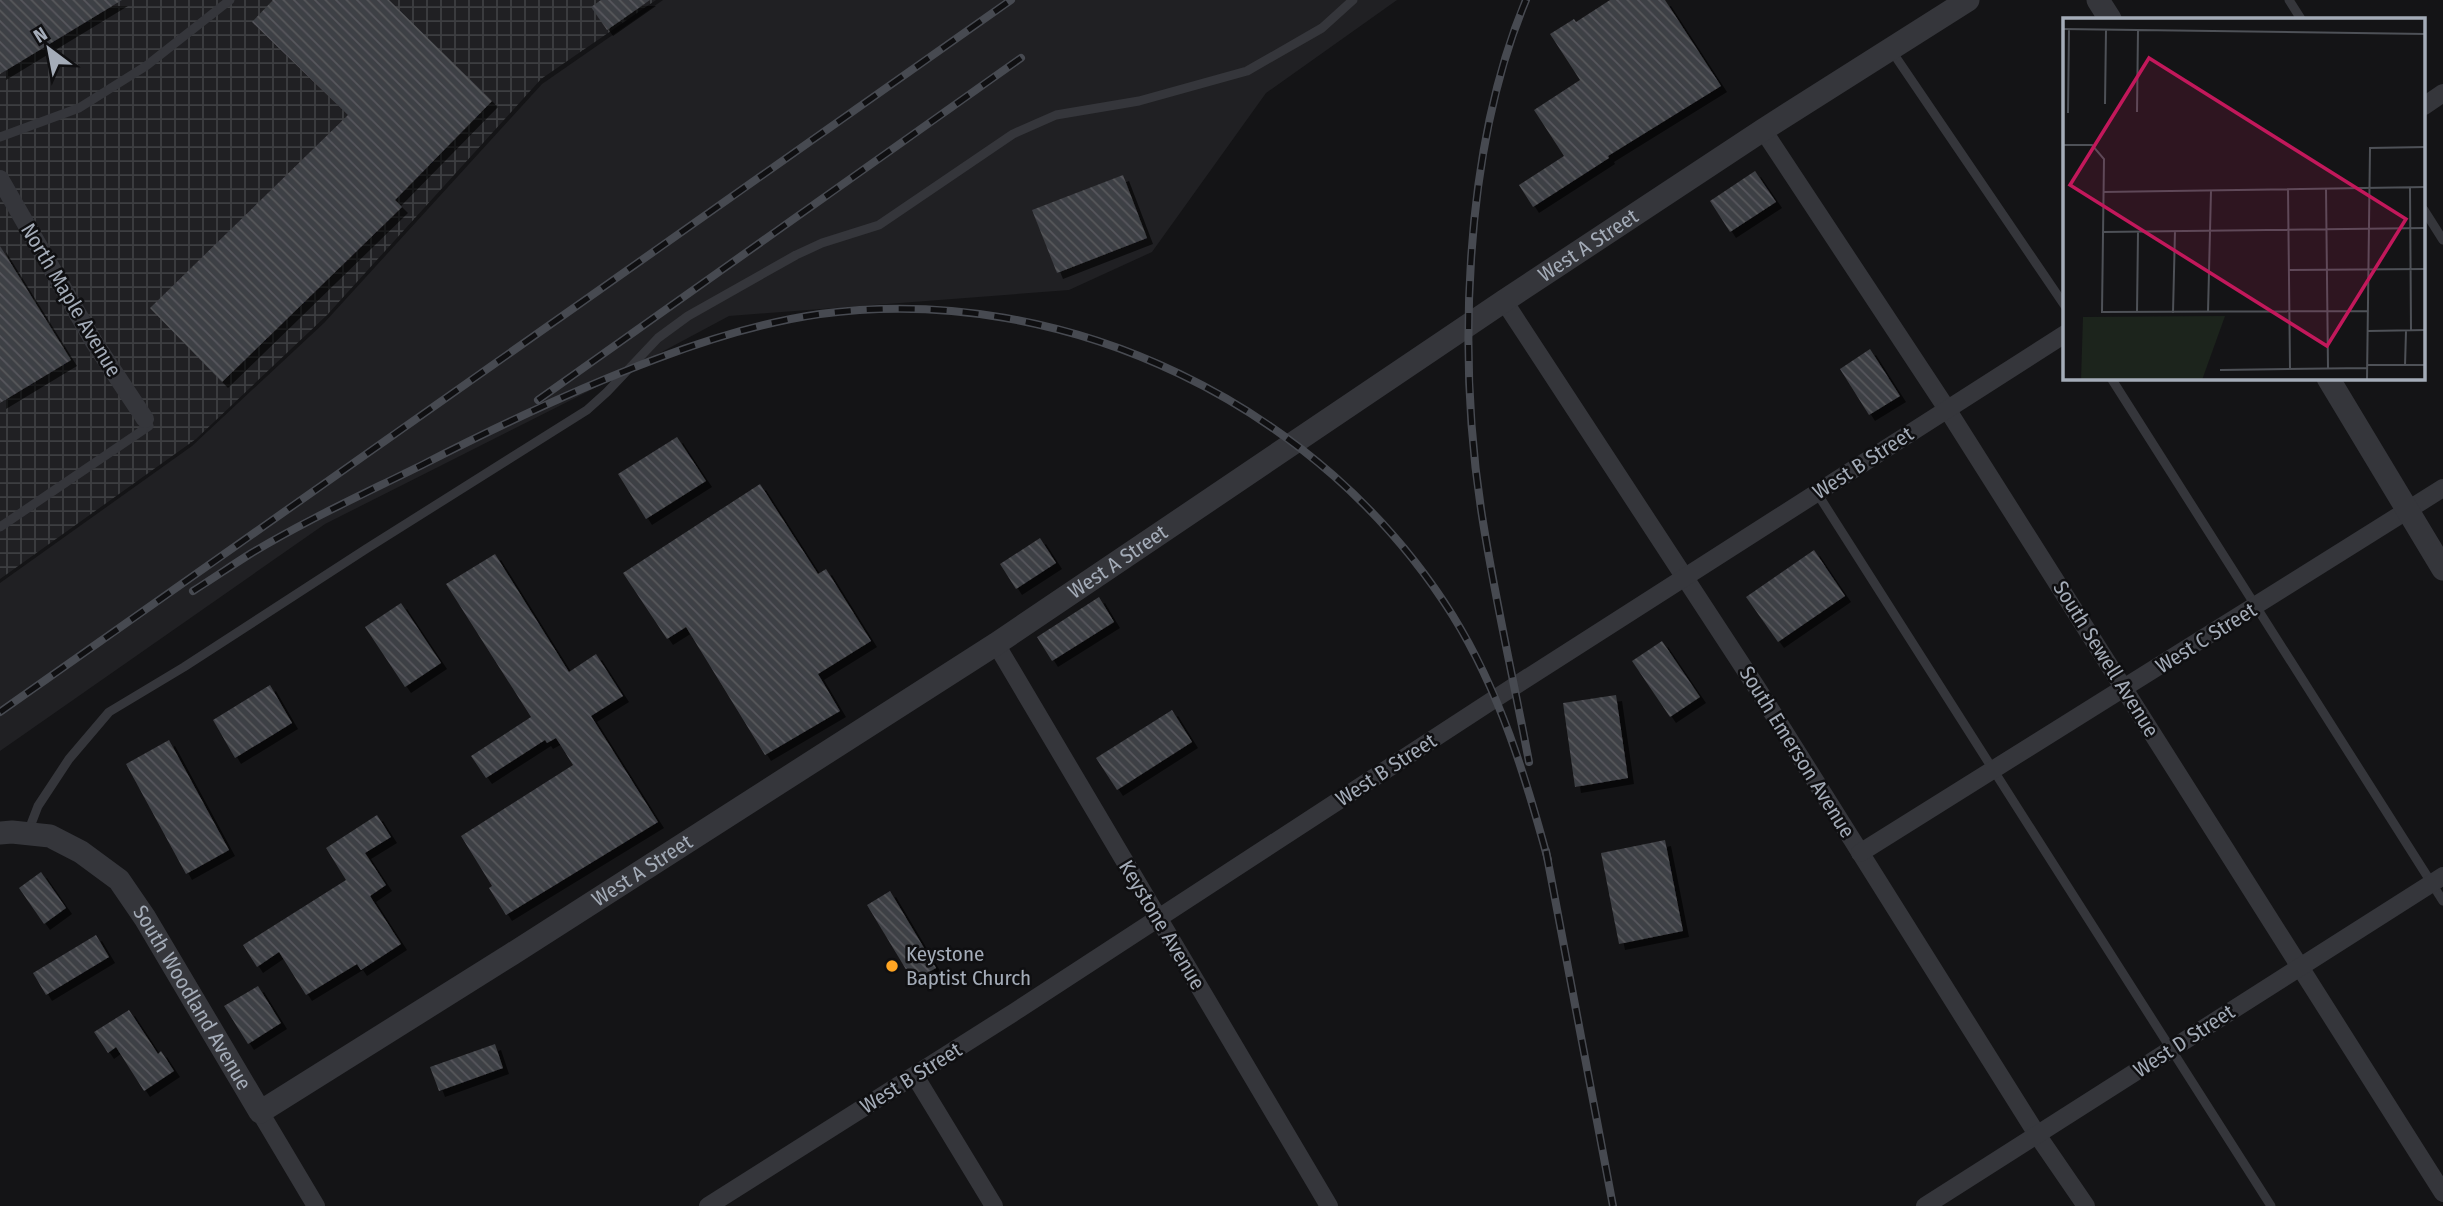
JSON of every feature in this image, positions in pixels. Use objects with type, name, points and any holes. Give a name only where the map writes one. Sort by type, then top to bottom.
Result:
[{"type":"street","name":"West A Street","points":[[260,1112],[996,644],[1504,301],[1763,130],[1968,0]]},
{"type":"street","points":[[2098,0],[2109,18]]},
{"type":"street","points":[[2426,105],[2443,93]]},
{"type":"street","name":"South Sewell Avenue","points":[[1763,130],[1947,409],[2443,1193]]},
{"type":"street","name":"North Maple Avenue","points":[[0,179],[94,342],[145,419]]},
{"type":"street","name":"South Emerson Avenue","points":[[1504,301],[1686,577],[2038,1136],[2085,1206]]},
{"type":"street","name":"West B Street","points":[[708,1206],[915,1076],[2063,335]]},
{"type":"street","points":[[2329,380],[2443,569]]},
{"type":"street","name":"West C Street","points":[[1860,853],[2443,488]]},
{"type":"street","name":"Keystone Avenue","points":[[996,644],[1329,1206]]},
{"type":"street","name":"South Woodland Avenue","points":[[0,833],[50,836],[80,852],[119,880],[145,918],[316,1206]]},
{"type":"street","name":"West D Street","points":[[1925,1206],[2437,879]]},
{"type":"street","points":[[915,1076],[993,1206]]},
{"type":"lane","points":[[0,137],[79,108],[146,66],[230,0]]},
{"type":"lane","points":[[27,834],[38,806],[69,759],[109,712],[587,410],[658,338],[688,316],[796,255],[822,243],[879,225],[1013,134],[1056,115],[1139,101],[1247,71],[1322,28],[1353,0]]},
{"type":"lane","points":[[2289,0],[2300,18]]},
{"type":"lane","points":[[1890,50],[2063,303]]},
{"type":"lane","points":[[2426,213],[2443,240]]},
{"type":"lane","points":[[2112,380],[2256,607],[2437,879],[2443,901]]},
{"type":"lane","points":[[0,527],[149,426],[145,419]]},
{"type":"lane","points":[[1817,493],[2271,1206]]},
{"type":"shaded area","points":[[0,0],[656,0],[541,79],[327,315],[196,439],[0,579]]},
{"type":"shaded area","points":[[663,0],[1397,0],[1266,93],[1152,252],[1069,290],[729,316],[587,392],[325,524],[0,751],[0,583],[192,446],[324,323],[542,84]]},
{"type":"building","points":[[0,0],[122,0],[0,74]]},
{"type":"building","points":[[273,0],[389,0],[492,101],[395,200],[402,207],[222,382],[150,308],[348,115],[252,22]]},
{"type":"building","points":[[601,0],[650,0],[607,30],[591,7]]},
{"type":"building","points":[[1610,0],[1665,0],[1721,86],[1608,156],[1609,158],[1533,207],[1519,185],[1564,156],[1534,110],[1580,80],[1550,34],[1574,19],[1576,22]]},
{"type":"building","points":[[1755,171],[1776,202],[1730,232],[1710,201]]},
{"type":"building","points":[[1123,175],[1147,238],[1057,273],[1032,210]]},
{"type":"building","points":[[0,246],[71,360],[0,403]]},
{"type":"building","points":[[1870,349],[1900,396],[1869,415],[1840,369]]},
{"type":"building","points":[[677,437],[706,481],[646,519],[618,474]]},
{"type":"building","points":[[760,484],[818,574],[826,569],[871,641],[818,674],[840,711],[765,755],[686,627],[667,639],[623,573]]},
{"type":"building","points":[[1040,538],[1056,563],[1016,589],[1000,564]]},
{"type":"building","points":[[1814,550],[1845,596],[1778,642],[1746,597]]},
{"type":"building","points":[[495,554],[569,672],[596,654],[623,696],[591,716],[658,822],[506,915],[489,888],[492,886],[461,836],[573,765],[556,738],[547,743],[545,740],[486,778],[471,756],[531,717],[446,584]]},
{"type":"building","points":[[1099,597],[1114,622],[1052,661],[1037,637]]},
{"type":"building","points":[[401,603],[441,663],[405,687],[365,627]]},
{"type":"building","points":[[1662,641],[1700,697],[1670,717],[1632,661]]},
{"type":"building","points":[[270,685],[292,723],[235,758],[213,720]]},
{"type":"building","points":[[1616,695],[1628,778],[1575,787],[1563,703]]},
{"type":"building","points":[[1172,710],[1192,742],[1117,790],[1096,758]]},
{"type":"building","points":[[169,740],[229,850],[186,874],[126,764]]},
{"type":"building","points":[[377,815],[391,837],[365,853],[386,885],[370,896],[401,944],[361,970],[357,964],[306,995],[279,952],[257,967],[243,945],[346,880],[326,848]]},
{"type":"building","points":[[1665,840],[1683,931],[1619,944],[1601,853]]},
{"type":"building","points":[[41,872],[66,908],[44,924],[19,888]]},
{"type":"building","points":[[890,891],[936,968],[913,981],[867,905]]},
{"type":"building","points":[[96,935],[109,957],[46,995],[33,973]]},
{"type":"building","points":[[258,986],[281,1023],[248,1044],[224,1006]]},
{"type":"building","points":[[129,1010],[158,1054],[161,1051],[174,1071],[144,1091],[116,1047],[108,1053],[94,1032]]},
{"type":"building","points":[[495,1044],[503,1068],[439,1091],[430,1067]]},
{"type":"railway","points":[[0,712],[1011,0]]},
{"type":"railway","points":[[1526,0],[1505,59],[1489,123],[1478,189],[1471,258],[1469,326],[1470,394],[1483,522],[1529,762]]},
{"type":"railway","points":[[538,400],[1021,58]]},
{"type":"railway","points":[[193,591],[293,530],[481,435],[597,383],[696,345],[757,326],[820,314],[912,309],[1004,318],[1094,340],[1180,374],[1260,419],[1333,476],[1398,541],[1453,616],[1470,645],[1510,735],[1548,860]]},
{"type":"railway","points":[[1546,851],[1613,1206]]},
{"type":"place","name":"Keystone Baptist Church","points":[[892,966]]}]
